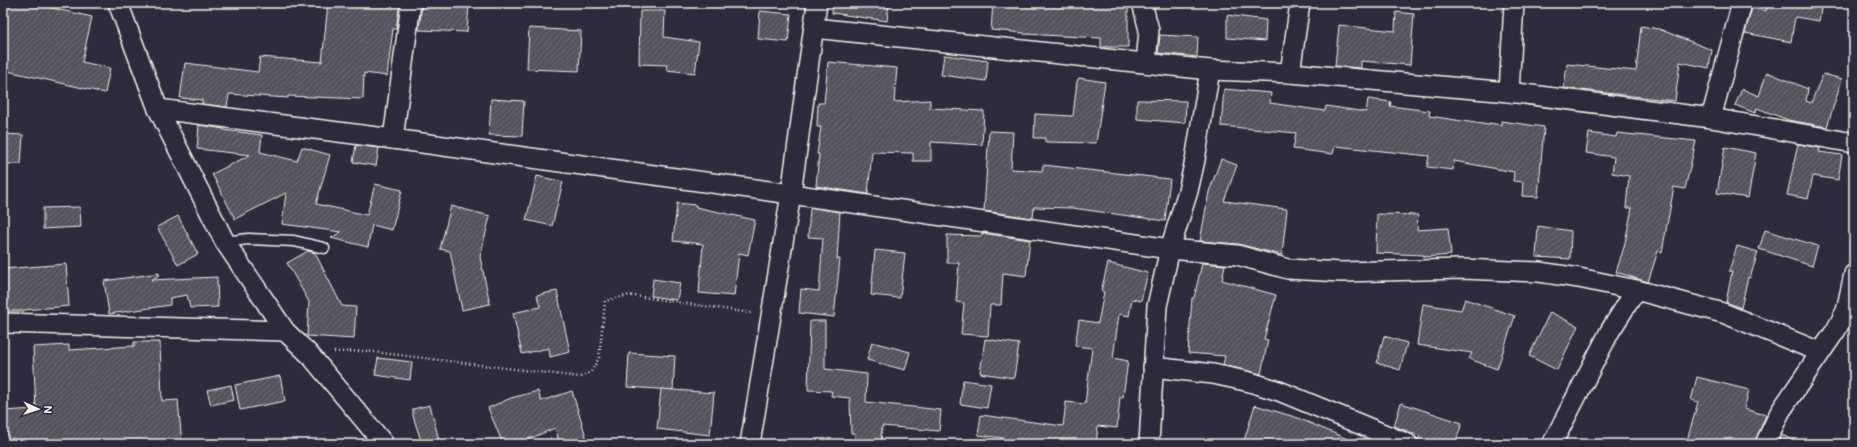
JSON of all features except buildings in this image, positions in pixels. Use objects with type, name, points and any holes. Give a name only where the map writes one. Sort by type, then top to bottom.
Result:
[{"type":"street","points":[[118,3],[158,109],[225,242],[284,331],[310,355],[384,444]]},
{"type":"street","points":[[393,139],[411,3]]},
{"type":"street","points":[[750,444],[791,194],[817,3]]},
{"type":"street","points":[[1142,3],[1149,30],[1146,63]]},
{"type":"street","points":[[1290,73],[1300,3]]},
{"type":"street","points":[[1509,92],[1514,3]]},
{"type":"street","points":[[1711,118],[1742,3]]},
{"type":"street","points":[[814,28],[1210,70],[1290,73],[1509,92],[1852,137]]},
{"type":"street","points":[[1149,444],[1157,306],[1170,249],[1188,191],[1195,160],[1210,70]]},
{"type":"street","points":[[158,109],[393,139],[791,194],[1170,249],[1237,255],[1288,269],[1341,272],[1462,269],[1539,272],[1579,278],[1636,290],[1723,313],[1820,352]]},
{"type":"street","points":[[1765,444],[1780,412],[1836,330],[1846,311],[1854,274]]},
{"type":"street","points":[[1552,444],[1610,331],[1636,290]]},
{"type":"street","points":[[3,323],[284,331]]},
{"type":"street","points":[[1153,367],[1213,374],[1250,382],[1279,391],[1408,444]]},
{"type":"lane","points":[[225,242],[248,239],[294,240],[324,248]]},
{"type":"path","points":[[310,355],[366,351],[580,377],[591,372],[599,358],[605,301],[629,295],[772,316]]}]
